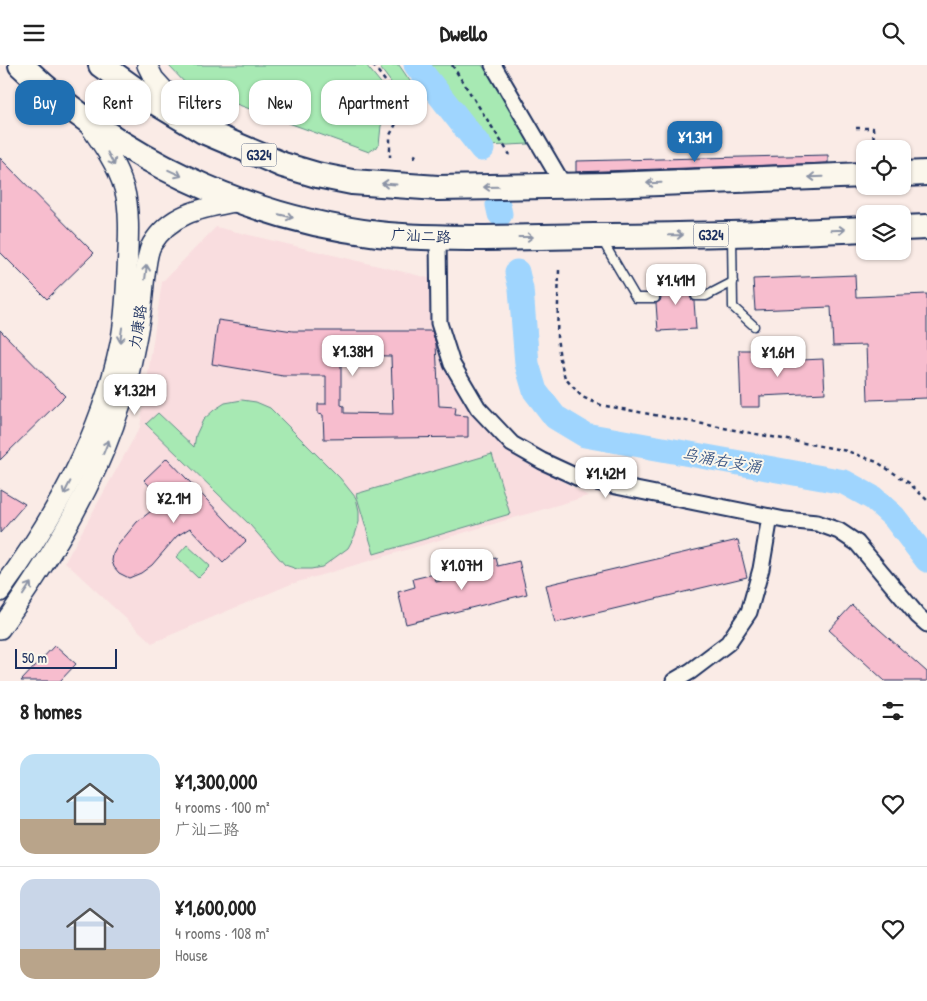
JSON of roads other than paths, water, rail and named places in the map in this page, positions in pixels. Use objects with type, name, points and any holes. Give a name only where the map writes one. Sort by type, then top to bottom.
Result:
[{"type":"highway","name":"广汕二路","points":[[21,65],[40,83],[84,118],[128,148],[163,167],[240,201],[277,214],[345,229],[380,234],[449,237],[732,234],[856,229]]},
{"type":"highway","name":"G324","points":[[101,65],[140,93],[203,131],[283,165],[317,175],[352,182],[438,188],[564,186],[856,175]]},
{"type":"highway","points":[[911,174],[927,173]]},
{"type":"highway","points":[[911,228],[927,227]]},
{"type":"street","points":[[147,65],[154,79],[167,95],[203,131]]},
{"type":"street","points":[[493,65],[564,186]]},
{"type":"street","name":"力康路","points":[[0,592],[46,525],[79,464],[102,407],[113,373],[120,342],[128,252],[128,217],[125,191],[120,175],[108,152],[84,118]]},
{"type":"street","name":"力康路","points":[[0,629],[64,532],[106,445],[123,399],[132,364],[150,246],[173,220],[190,212],[240,201]]},
{"type":"street","points":[[449,237],[440,323],[452,364],[478,408],[512,444],[542,461],[581,479],[785,520],[817,523],[839,531],[857,543],[918,616],[927,624]]},
{"type":"street","points":[[674,681],[691,671],[728,643],[749,612],[761,569],[770,517]]},
{"type":"lane","points":[[732,234],[733,307],[754,326]]},
{"type":"lane","points":[[600,236],[636,298],[655,298]]},
{"type":"lane","points":[[696,296],[706,296],[733,282]]},
{"type":"waterway","name":"乌涌右支涌","points":[[416,65],[482,149]]},
{"type":"waterway","name":"乌涌右支涌","points":[[498,205],[500,214]]},
{"type":"waterway","name":"乌涌右支涌","points":[[517,272],[521,289],[527,364],[535,391],[555,417],[585,435],[844,482],[873,498],[894,517],[927,560]]}]
